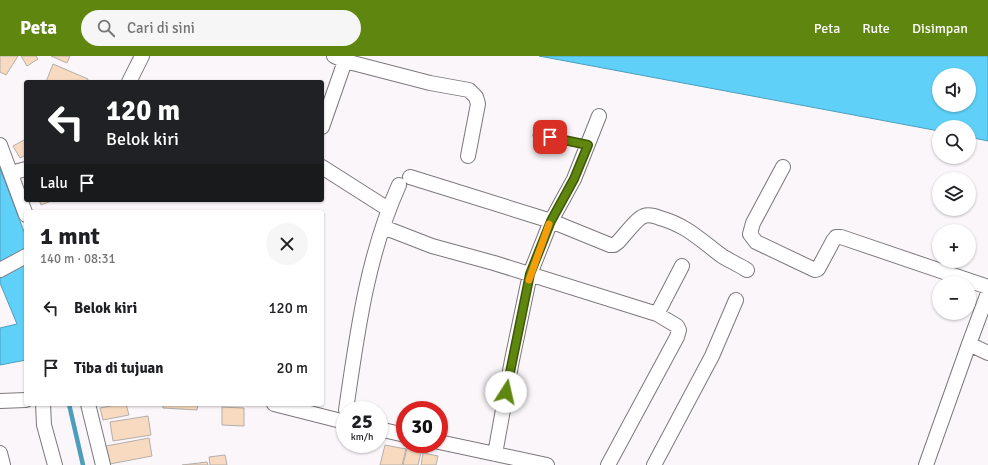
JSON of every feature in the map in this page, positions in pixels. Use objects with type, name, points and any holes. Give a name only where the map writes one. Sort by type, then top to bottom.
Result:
[{"type":"street","points":[[130,80],[142,56]]},
{"type":"street","points":[[324,119],[339,58],[430,83],[469,90],[476,97],[478,104],[468,156]]},
{"type":"street","points":[[495,454],[512,360],[530,274],[551,221],[574,179],[599,116]]},
{"type":"street","points":[[0,145],[24,210]]},
{"type":"street","points":[[783,167],[753,223],[750,234],[756,242],[815,270],[818,269],[833,241],[836,238],[841,237],[988,287]]},
{"type":"street","points":[[324,168],[388,209]]},
{"type":"street","points":[[11,173],[24,170]]},
{"type":"street","points":[[347,401],[364,296],[388,209],[404,181],[551,221],[610,245],[614,245],[618,242],[639,219],[645,216],[653,216],[670,220],[697,235],[723,256],[746,270]]},
{"type":"street","points":[[383,227],[432,246],[530,274],[657,314],[676,326],[679,330],[677,337],[608,465]]},
{"type":"street","points":[[0,270],[24,257]]},
{"type":"street","points":[[657,314],[682,266]]},
{"type":"street","points":[[926,465],[988,293]]},
{"type":"street","points":[[654,465],[712,356],[736,300]]},
{"type":"street","points":[[969,344],[988,353]]},
{"type":"street","points":[[0,401],[24,400]]},
{"type":"street","points":[[43,406],[44,425],[55,465]]},
{"type":"street","points":[[88,406],[103,465]]},
{"type":"street","points":[[285,406],[336,415]]},
{"type":"street","points":[[448,444],[547,465]]},
{"type":"street","points":[[0,453],[3,465]]},
{"type":"lane","points":[[537,135],[588,145]]},
{"type":"water","points":[[539,56],[988,56],[988,141],[976,138],[976,120],[932,120],[932,130]]},
{"type":"water","points":[[0,168],[24,232],[24,360],[0,365],[0,328],[17,324],[0,283]]},
{"type":"building","points":[[0,56],[18,56],[6,75],[0,72]]},
{"type":"building","points":[[21,56],[36,56],[38,59],[27,66]]},
{"type":"building","points":[[51,56],[70,56],[67,63]]},
{"type":"building","points":[[53,64],[88,79],[88,80],[47,80]]},
{"type":"building","points":[[24,140],[24,156],[20,158],[13,146]]},
{"type":"building","points":[[40,202],[49,202],[41,205]]},
{"type":"building","points":[[110,406],[127,406],[129,415],[103,420],[100,408]]},
{"type":"building","points":[[163,406],[198,406],[197,410],[163,408]]},
{"type":"building","points":[[222,407],[244,408],[244,426],[222,425]]},
{"type":"building","points":[[148,416],[151,435],[113,441],[110,422]]},
{"type":"building","points":[[149,438],[152,456],[110,464],[106,446]]},
{"type":"building","points":[[388,446],[396,447],[396,453],[405,453],[402,465],[380,465],[383,453],[388,453]]},
{"type":"building","points":[[406,453],[421,453],[418,465],[403,465]]},
{"type":"building","points":[[423,453],[438,456],[436,465],[421,465]]},
{"type":"building","points":[[225,455],[227,465],[210,465],[209,457]]},
{"type":"building","points":[[207,462],[208,465],[182,465]]},
{"type":"waterway","points":[[69,406],[83,465]]},
{"type":"slow traffic","points":[[529,280],[549,224]]},
{"type":"route","points":[[506,392],[530,274],[551,221],[574,179],[588,145],[550,137]]}]
